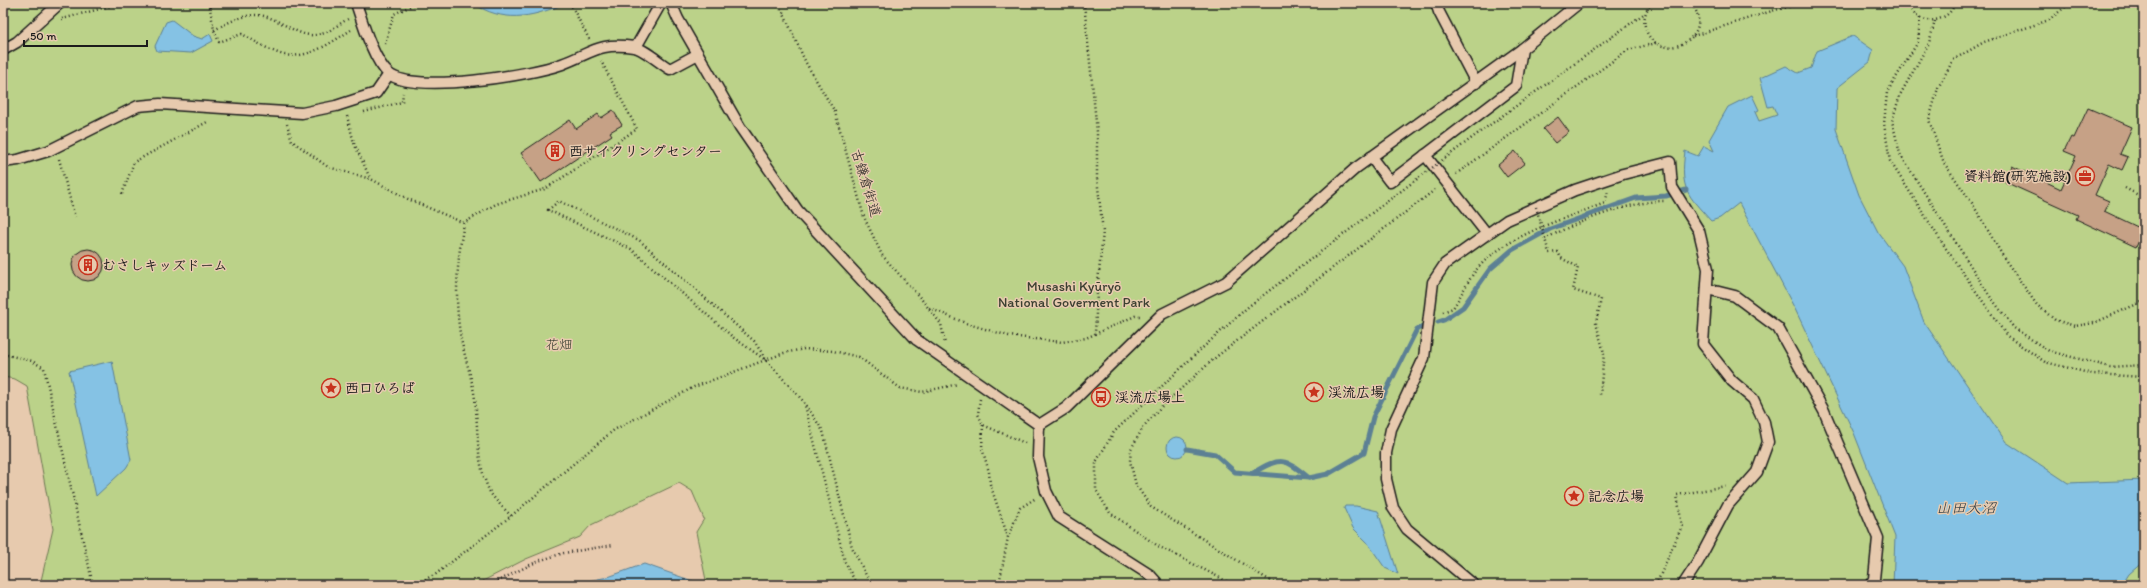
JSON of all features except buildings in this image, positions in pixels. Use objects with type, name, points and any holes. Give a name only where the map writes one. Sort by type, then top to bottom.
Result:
[{"type":"street","points":[[3,50],[17,42],[60,3]]},
{"type":"street","points":[[636,47],[661,3]]},
{"type":"street","points":[[672,3],[698,54],[740,127],[798,211],[917,340],[1039,425]]},
{"type":"street","points":[[1436,3],[1439,12],[1476,83]]},
{"type":"street","points":[[1039,425],[1066,408],[1162,314],[1226,282],[1356,168],[1522,49],[1579,3]]},
{"type":"street","points":[[358,8],[379,62],[389,74],[400,79],[421,82],[493,80],[562,64],[594,48],[610,46],[636,47],[670,69],[698,54]]},
{"type":"street","points":[[1371,157],[1390,182],[1516,86],[1522,49]]},
{"type":"street","points":[[3,162],[18,160],[56,147],[138,106],[160,104],[302,113],[344,104],[376,93],[389,74]]},
{"type":"street","points":[[1425,155],[1487,234]]},
{"type":"street","points":[[1474,585],[1407,529],[1393,508],[1386,479],[1386,453],[1391,429],[1424,358],[1433,282],[1445,264],[1507,220],[1575,190],[1612,177],[1670,162],[1672,187],[1699,231],[1708,270],[1703,344],[1732,381],[1753,399],[1764,422],[1768,442],[1757,472],[1728,506],[1698,562],[1683,585]]},
{"type":"street","points":[[1707,289],[1735,296],[1778,328],[1824,411],[1878,538],[1874,579],[1870,585]]},
{"type":"street","points":[[1039,425],[1038,457],[1046,491],[1059,517],[1150,575],[1159,585]]},
{"type":"path","points":[[57,21],[118,4],[195,3]]},
{"type":"path","points":[[209,3],[214,30],[219,42],[242,34],[284,55],[305,53],[323,47],[364,23]]},
{"type":"path","points":[[379,62],[394,14],[417,3]]},
{"type":"path","points":[[511,516],[488,490],[478,458],[476,410],[461,336],[457,262],[464,223],[496,204],[545,189],[637,129],[570,3]]},
{"type":"path","name":"古鎌倉街道","points":[[775,3],[783,12],[806,63],[835,112],[864,218],[882,255],[940,324],[949,362]]},
{"type":"path","points":[[1084,3],[1097,132],[1097,178],[1103,232],[1096,292],[1095,334]]},
{"type":"path","points":[[1234,585],[1158,546],[1110,513],[1096,490],[1096,462],[1114,432],[1249,306],[1480,132],[1645,13],[1652,3]]},
{"type":"path","points":[[1693,36],[1698,20],[1696,11],[1692,4],[1722,3]]},
{"type":"path","points":[[1645,13],[1646,30],[1656,43],[1664,46],[1680,46],[1693,36],[1775,10],[1806,3]]},
{"type":"path","points":[[1908,3],[1914,13],[1920,18],[1935,21],[1948,14],[1956,3]]},
{"type":"path","points":[[2066,3],[2065,7],[2049,20],[1984,42],[1953,60],[1938,88],[1929,120],[1944,163],[1972,203],[2004,258],[2037,306],[2055,320],[2075,326],[2094,323],[2144,301]]},
{"type":"path","points":[[214,30],[238,18],[256,15],[274,18],[302,34],[321,34],[358,8]]},
{"type":"path","points":[[1920,18],[1918,42],[1887,92],[1884,124],[1890,161],[1945,247],[2007,336],[2046,362],[2093,374],[2144,377]]},
{"type":"path","points":[[1935,21],[1929,43],[1900,95],[1892,121],[1900,154],[1989,295],[2014,328],[2049,351],[2110,367],[2144,365]]},
{"type":"path","points":[[1450,179],[1628,50],[1656,43]]},
{"type":"path","points":[[344,104],[354,143],[371,179]]},
{"type":"path","points":[[283,112],[292,141],[328,167],[371,179],[408,199],[464,223]]},
{"type":"path","points":[[122,194],[134,162],[211,120]]},
{"type":"path","points":[[56,147],[75,217]]},
{"type":"path","points":[[1429,316],[1453,308],[1477,269],[1501,249],[1526,234],[1605,203],[1612,177]]},
{"type":"path","points":[[2124,188],[2144,198]]},
{"type":"path","points":[[1277,585],[1151,507],[1136,485],[1130,461],[1131,449],[1144,426],[1161,407],[1216,357],[1437,189]]},
{"type":"path","points":[[1545,239],[1567,227],[1628,207],[1657,201],[1680,200]]},
{"type":"path","points":[[767,361],[734,338],[631,249],[548,210],[559,201],[639,240],[754,341],[767,361],[804,402],[823,431],[852,547],[871,585]]},
{"type":"path","points":[[1536,207],[1549,253],[1558,252],[1561,258],[1578,267],[1573,290],[1601,299],[1596,323],[1604,353],[1600,395]]},
{"type":"path","points":[[928,308],[968,324],[1009,336],[1062,342],[1086,338],[1136,316],[1162,314]]},
{"type":"path","points":[[414,585],[436,574],[511,516],[614,430],[694,387],[784,354],[804,349],[833,351],[859,357],[900,388],[922,392],[957,384],[977,382],[978,414],[983,425],[982,448],[989,472],[990,484],[1008,537]]},
{"type":"path","points":[[3,354],[32,361],[44,368],[93,585]]},
{"type":"path","points":[[804,402],[845,562],[857,585]]},
{"type":"path","points":[[983,425],[1038,448]]},
{"type":"path","points":[[1656,585],[1682,526],[1677,495],[1727,486]]},
{"type":"path","points":[[999,585],[1008,537],[1020,508],[1046,491]]},
{"type":"path","points":[[490,585],[538,561],[564,553],[613,545]]},
{"type":"green space","name":"Musashi Kyūryō National Goverment Park","points":[[3,3],[2144,3],[2144,585],[707,585],[696,532],[704,519],[692,491],[679,483],[591,525],[580,537],[526,559],[475,585],[40,585],[53,529],[27,386],[15,379],[3,377]]},
{"type":"water","points":[[472,3],[561,3],[562,5],[539,13],[506,16],[495,14]]},
{"type":"water","points":[[172,20],[193,36],[202,39],[210,34],[213,41],[191,53],[157,51],[155,46],[166,22]]},
{"type":"water","name":"山田大沼","points":[[1853,36],[1873,50],[1870,62],[1837,88],[1836,129],[1859,195],[1878,232],[1903,266],[1924,322],[2006,442],[2068,483],[2144,480],[2144,561],[2129,574],[2122,585],[1893,585],[1895,537],[1854,433],[1795,309],[1739,203],[1720,218],[1711,221],[1696,204],[1687,190],[1684,175],[1685,151],[1698,156],[1704,146],[1714,151],[1709,140],[1728,107],[1752,95],[1759,110],[1755,112],[1759,121],[1777,115],[1773,106],[1768,107],[1760,78],[1786,66],[1798,73],[1811,68],[1817,51]]},
{"type":"water","points":[[112,361],[131,460],[126,468],[96,496],[69,371]]},
{"type":"water","points":[[1177,437],[1184,440],[1187,447],[1184,454],[1177,457],[1170,454],[1167,447],[1170,440]]},
{"type":"water","points":[[1345,506],[1356,506],[1378,511],[1398,574],[1385,568],[1367,542],[1353,528],[1344,508]]},
{"type":"water","points":[[644,564],[704,585],[568,585],[608,577]]},
{"type":"waterway","points":[[1438,322],[1444,320],[1463,307],[1490,269],[1512,250],[1550,229],[1636,198],[1666,196],[1686,190]]},
{"type":"waterway","points":[[1187,449],[1215,454],[1235,472],[1309,478],[1328,474],[1364,453],[1373,417],[1417,329],[1423,327]]},
{"type":"waterway","points":[[1253,473],[1270,464],[1282,462],[1294,466],[1309,478]]},
{"type":"place","name":"西サイクリングセンター","points":[[555,151]]},
{"type":"place","name":"資料館(研究施設)","points":[[2085,176]]},
{"type":"place","name":"むさしキッズドーム","points":[[88,265]]},
{"type":"place","name":"西口ひろば","points":[[331,388]]},
{"type":"place","name":"渓流広場","points":[[1314,392]]},
{"type":"place","name":"渓流広場上","points":[[1101,397]]},
{"type":"place","name":"記念広場","points":[[1574,496]]},
{"type":"park label","name":"花畑","points":[[559,344]]}]
